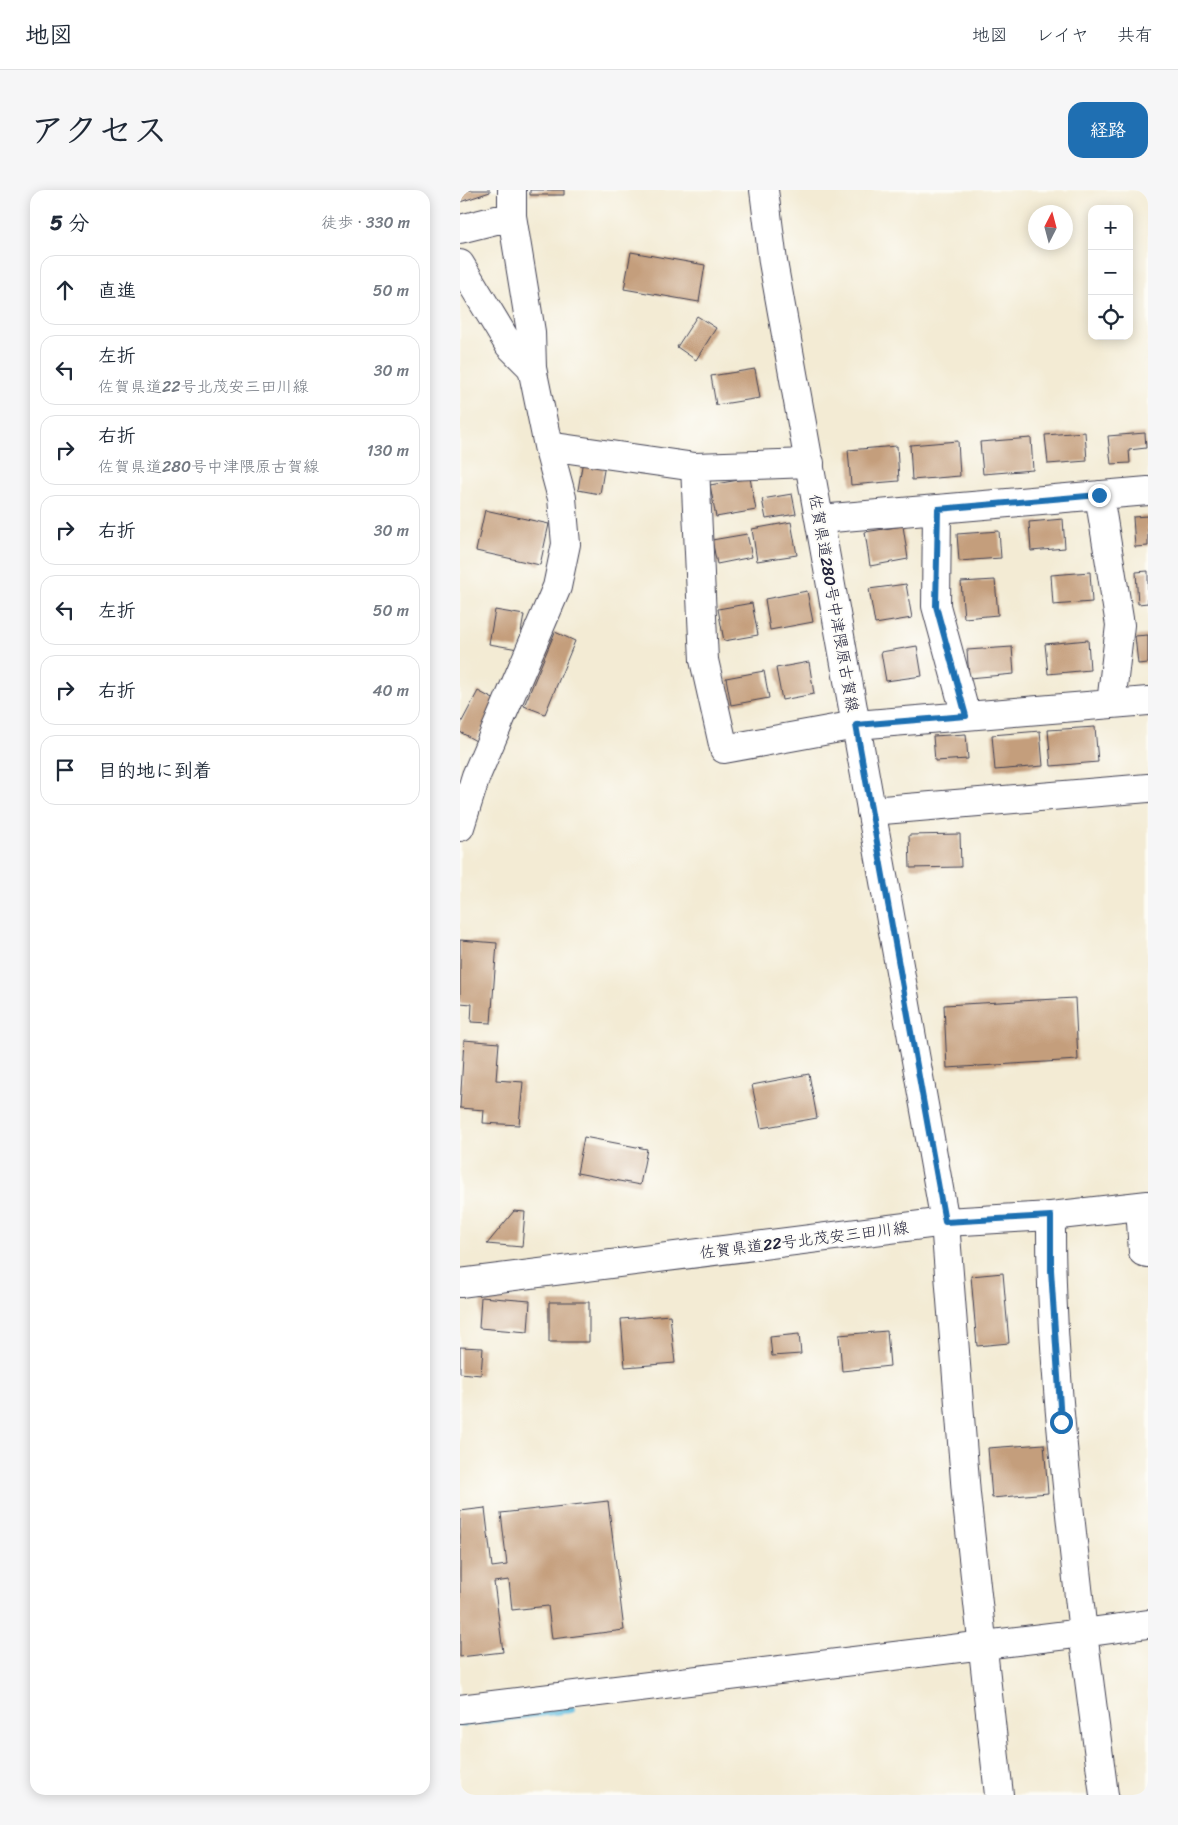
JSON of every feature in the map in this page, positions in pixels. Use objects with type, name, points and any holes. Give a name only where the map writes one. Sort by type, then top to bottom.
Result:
[{"type":"street","name":"佐賀県道280号中津隈原古賀線","points":[[764,190],[773,262],[945,1222],[966,1494],[999,1795]]},
{"type":"street","points":[[460,229],[512,203],[531,332],[532,368],[548,446],[562,498],[566,544],[557,587],[476,776],[460,827]]},
{"type":"street","points":[[460,264],[509,346],[532,368]]},
{"type":"street","points":[[548,446],[695,468],[810,463]]},
{"type":"street","points":[[695,468],[704,660],[724,749],[856,725],[1148,701]]},
{"type":"street","points":[[820,519],[1148,491]]},
{"type":"street","points":[[1099,495],[1120,625],[1110,704]]},
{"type":"street","points":[[938,509],[936,606],[966,716]]},
{"type":"street","points":[[871,811],[1148,788]]},
{"type":"street","points":[[1144,1206],[1143,1252],[1148,1253]]},
{"type":"street","name":"佐賀県道22号北茂安三田川線","points":[[460,1283],[945,1222],[1051,1216],[1144,1206]]},
{"type":"street","points":[[1051,1216],[1051,1270],[1061,1422],[1083,1633],[1104,1795]]},
{"type":"street","points":[[460,1709],[1148,1624]]},
{"type":"building","points":[[460,190],[490,190],[490,192],[460,202]]},
{"type":"building","points":[[530,190],[564,190],[564,195],[530,195]]},
{"type":"building","points":[[631,252],[705,265],[699,302],[624,289]]},
{"type":"building","points":[[697,316],[716,328],[696,360],[677,347]]},
{"type":"building","points":[[755,369],[760,398],[716,405],[711,376]]},
{"type":"building","points":[[1085,432],[1087,461],[1048,464],[1045,435]]},
{"type":"building","points":[[1145,433],[1146,448],[1129,450],[1130,463],[1111,464],[1108,436]]},
{"type":"building","points":[[1031,438],[1033,470],[983,474],[980,442]]},
{"type":"building","points":[[958,441],[960,476],[912,480],[910,445]]},
{"type":"building","points":[[897,446],[899,481],[851,485],[848,450]]},
{"type":"building","points":[[583,460],[605,464],[600,494],[578,490]]},
{"type":"building","points":[[750,478],[756,510],[716,517],[710,485]]},
{"type":"building","points":[[792,494],[796,514],[766,519],[762,499]]},
{"type":"building","points":[[485,510],[549,524],[540,565],[476,551]]},
{"type":"building","points":[[1148,516],[1148,546],[1135,547],[1133,517]]},
{"type":"building","points":[[1063,519],[1065,548],[1031,551],[1029,522]]},
{"type":"building","points":[[791,522],[797,555],[757,561],[752,529]]},
{"type":"building","points":[[903,526],[908,559],[870,566],[865,532]]},
{"type":"building","points":[[999,531],[1001,558],[959,561],[957,534]]},
{"type":"building","points":[[747,534],[752,557],[717,564],[712,540]]},
{"type":"building","points":[[1148,571],[1148,603],[1138,604],[1136,572]]},
{"type":"building","points":[[1090,572],[1092,602],[1053,605],[1051,575]]},
{"type":"building","points":[[995,580],[998,615],[964,618],[961,582]]},
{"type":"building","points":[[906,584],[912,618],[875,624],[869,589]]},
{"type":"building","points":[[807,591],[813,622],[770,630],[765,599]]},
{"type":"building","points":[[752,603],[758,635],[724,641],[718,609]]},
{"type":"building","points":[[495,610],[524,615],[518,649],[489,644]]},
{"type":"building","points":[[555,632],[575,641],[545,714],[524,706]]},
{"type":"building","points":[[1148,635],[1148,663],[1138,664],[1135,636]]},
{"type":"building","points":[[1088,640],[1090,670],[1048,674],[1045,644]]},
{"type":"building","points":[[917,646],[922,676],[886,681],[881,652]]},
{"type":"building","points":[[1012,647],[1014,674],[969,678],[967,650]]},
{"type":"building","points":[[809,662],[814,694],[782,700],[776,668]]},
{"type":"building","points":[[764,671],[769,698],[731,705],[726,678]]},
{"type":"building","points":[[478,691],[497,701],[476,741],[460,732],[460,725]]},
{"type":"building","points":[[1095,727],[1098,762],[1051,766],[1048,730]]},
{"type":"building","points":[[1040,731],[1043,766],[995,770],[992,735]]},
{"type":"building","points":[[966,734],[968,759],[935,761],[933,736]]},
{"type":"building","points":[[960,834],[961,867],[910,868],[909,835]]},
{"type":"building","points":[[460,940],[497,943],[491,1023],[471,1022],[472,1004],[460,1003]]},
{"type":"building","points":[[1075,998],[1078,1060],[947,1068],[944,1005]]},
{"type":"building","points":[[464,1040],[499,1043],[496,1080],[523,1082],[519,1125],[483,1123],[484,1110],[460,1108]]},
{"type":"building","points":[[809,1074],[817,1118],[761,1128],[752,1085]]},
{"type":"building","points":[[584,1137],[647,1149],[640,1185],[577,1173]]},
{"type":"building","points":[[514,1211],[525,1212],[522,1247],[487,1244]]},
{"type":"building","points":[[1003,1273],[1009,1343],[977,1346],[971,1276]]},
{"type":"building","points":[[481,1297],[530,1301],[528,1332],[479,1328]]},
{"type":"building","points":[[549,1302],[589,1302],[589,1342],[549,1342]]},
{"type":"building","points":[[670,1315],[675,1363],[625,1367],[621,1319]]},
{"type":"building","points":[[887,1331],[890,1366],[842,1371],[839,1335]]},
{"type":"building","points":[[799,1334],[801,1354],[772,1356],[770,1337]]},
{"type":"building","points":[[460,1347],[483,1348],[481,1375],[460,1373]]},
{"type":"building","points":[[1044,1444],[1048,1493],[992,1498],[988,1448]]},
{"type":"building","points":[[608,1501],[624,1630],[552,1639],[548,1606],[512,1610],[509,1580],[494,1582],[503,1652],[460,1657],[460,1511],[485,1508],[492,1567],[507,1565],[501,1513]]},
{"type":"waterway","points":[[460,1723],[571,1709]]},
{"type":"route","points":[[1061,1422],[1051,1270],[1051,1216],[945,1222],[856,725],[966,716],[936,606],[938,509],[1099,495]]}]
